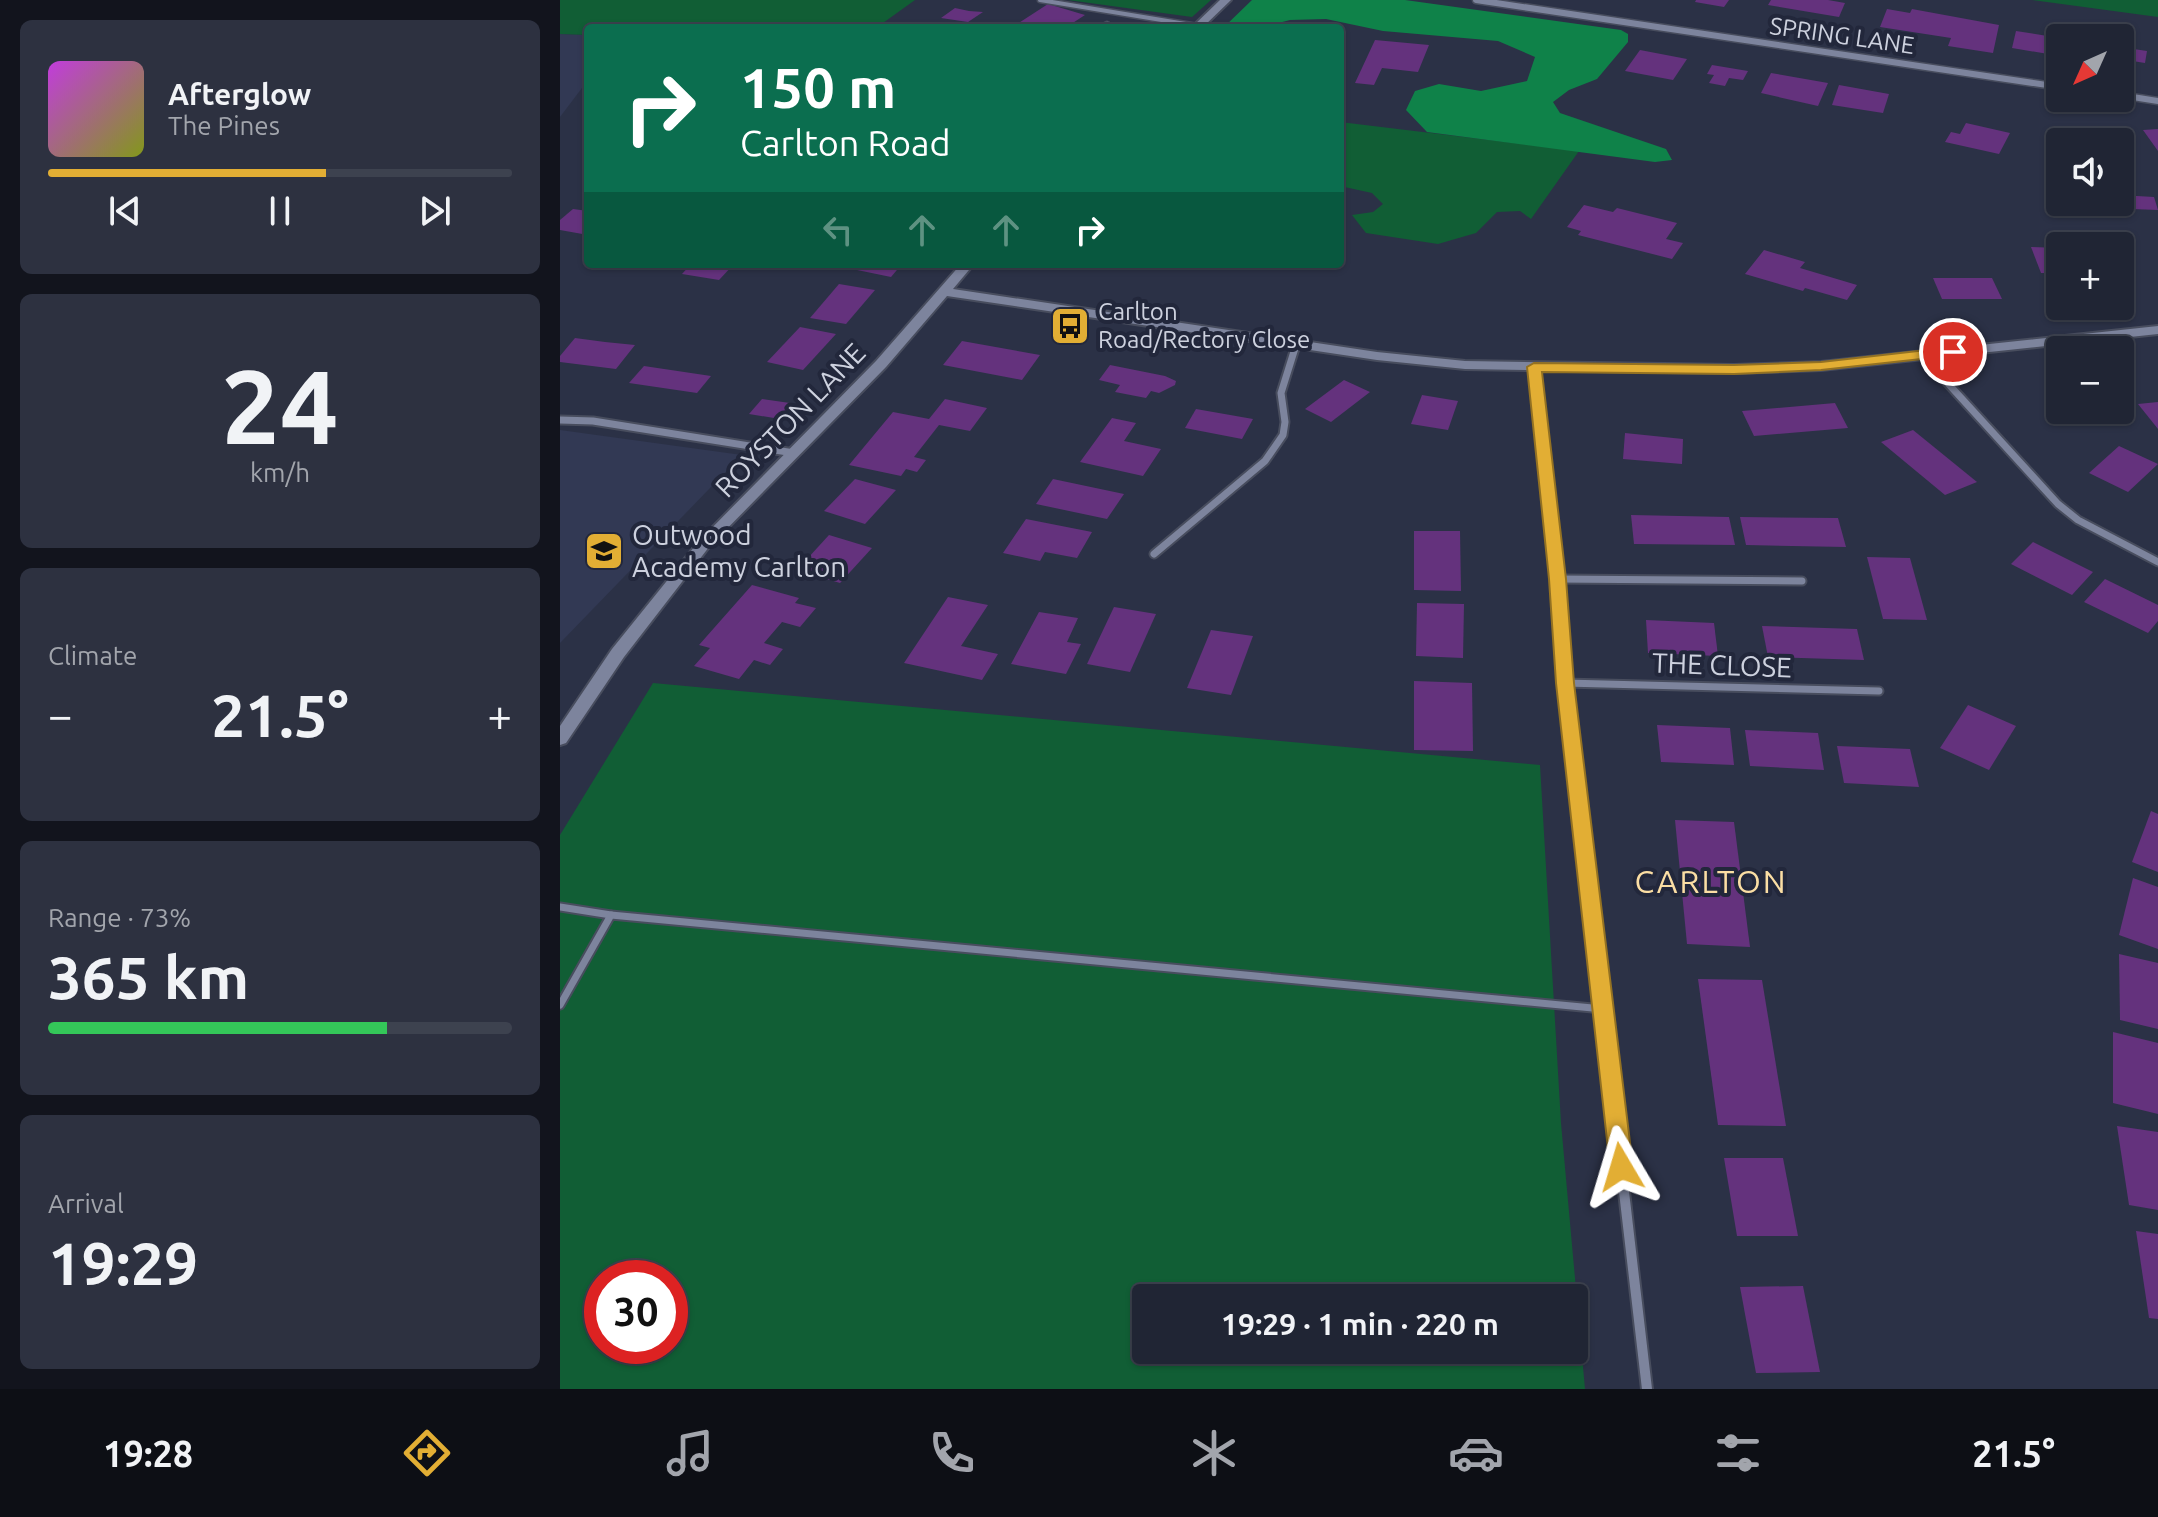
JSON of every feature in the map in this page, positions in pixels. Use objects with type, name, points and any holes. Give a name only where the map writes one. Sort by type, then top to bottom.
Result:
[{"type":"main road","points":[[1200,24],[1226,0]]},
{"type":"main road","name":"ROYSTON LANE","points":[[560,739],[618,653],[704,544],[881,364],[965,268]]},
{"type":"main road","points":[[945,292],[1296,345],[1465,365],[1734,369],[1821,366],[2158,330]]},
{"type":"street","name":"SPRING LANE","points":[[1476,0],[2046,85]]},
{"type":"street","points":[[2134,97],[2158,101]]},
{"type":"street","points":[[1154,554],[1265,461],[1283,435],[1285,422],[1281,393],[1296,345]]},
{"type":"street","points":[[1922,355],[2058,504],[2078,520],[2158,562]]},
{"type":"street","points":[[1534,367],[1558,579],[1565,683],[1647,1389]]},
{"type":"street","points":[[560,420],[593,421],[794,453]]},
{"type":"street","points":[[1558,579],[1802,581]]},
{"type":"street","name":"THE CLOSE","points":[[1565,683],[1879,691]]},
{"type":"lane","points":[[1040,0],[1180,24]]},
{"type":"lane","points":[[560,907],[611,915],[1603,1009]]},
{"type":"lane","points":[[560,1005],[611,915]]},
{"type":"shaded area","points":[[560,34],[584,35],[584,85],[560,117]]},
{"type":"shaded area","name":"Outwood Academy Carlton","points":[[560,430],[742,455],[560,643]]},
{"type":"green space","points":[[560,0],[915,0],[882,24],[584,24],[584,35],[560,34]]},
{"type":"green space","points":[[1068,0],[1211,0],[1192,17]]},
{"type":"green space","points":[[1252,0],[1405,0],[1621,30],[1628,34],[1628,42],[1597,79],[1569,90],[1553,102],[1560,113],[1666,149],[1672,160],[1655,162],[1427,132],[1406,110],[1415,91],[1439,84],[1481,91],[1527,81],[1535,57],[1498,41],[1383,31],[1326,19],[1290,20],[1275,24],[1227,24]]},
{"type":"green space","points":[[2032,0],[2158,0],[2158,17]]},
{"type":"green space","points":[[1344,122],[1579,151],[1531,219],[1520,211],[1497,212],[1476,233],[1438,244],[1366,233],[1352,215],[1373,212],[1383,204],[1372,193],[1344,187]]},
{"type":"green space","points":[[653,683],[1540,765],[1561,1123],[1576,1284],[1132,1284],[1132,1364],[1583,1364],[1585,1389],[560,1389],[560,835]]},
{"type":"building","points":[[1696,0],[1729,0],[1724,7]]},
{"type":"building","points":[[1771,0],[1845,3],[1839,17],[1768,5]]},
{"type":"building","points":[[1048,4],[1085,15],[1071,24],[1017,24]]},
{"type":"building","points":[[955,8],[983,12],[968,22],[941,18]]},
{"type":"building","points":[[1887,9],[1910,13],[1912,9],[1999,25],[1993,53],[1948,46],[1951,38],[1880,27]]},
{"type":"building","points":[[2016,31],[2046,36],[2046,54],[2012,48]]},
{"type":"building","points":[[1375,40],[1429,45],[1418,72],[1382,68],[1374,85],[1355,83]]},
{"type":"building","points":[[2134,49],[2147,51],[2145,63],[2134,61]]},
{"type":"building","points":[[1640,50],[1687,59],[1673,80],[1625,71]]},
{"type":"building","points":[[1712,65],[1748,71],[1743,80],[1729,78],[1725,86],[1709,83],[1714,75],[1707,74]]},
{"type":"building","points":[[1771,73],[1828,83],[1818,106],[1761,93]]},
{"type":"building","points":[[1839,85],[1889,94],[1883,113],[1832,105]]},
{"type":"building","points":[[1966,123],[2010,133],[1999,154],[1945,142],[1951,132],[1960,134]]},
{"type":"building","points":[[2158,129],[2158,151],[2143,130]]},
{"type":"building","points":[[2134,196],[2154,197],[2158,210],[2134,209]]},
{"type":"building","points":[[1584,205],[1613,212],[1617,208],[1677,223],[1666,239],[1683,243],[1672,259],[1578,235],[1581,231],[1567,227]]},
{"type":"building","points":[[573,209],[584,210],[584,234],[560,230],[560,220]]},
{"type":"building","points":[[2031,247],[2046,248],[2046,273],[2041,273]]},
{"type":"building","points":[[1764,250],[1805,262],[1800,268],[1857,285],[1847,300],[1745,274]]},
{"type":"building","points":[[687,268],[730,268],[719,280],[682,274]]},
{"type":"building","points":[[847,268],[899,268],[891,277]]},
{"type":"building","points":[[1933,278],[1992,278],[2002,299],[1942,299]]},
{"type":"building","points":[[839,284],[875,290],[846,324],[810,318]]},
{"type":"building","points":[[800,327],[836,334],[803,370],[767,362]]},
{"type":"building","points":[[575,338],[635,345],[616,369],[560,362],[560,356]]},
{"type":"building","points":[[962,341],[1040,355],[1022,380],[943,365]]},
{"type":"building","points":[[1110,365],[1165,376],[1176,381],[1175,385],[1159,393],[1151,391],[1146,398],[1115,392],[1120,385],[1099,380]]},
{"type":"building","points":[[644,366],[711,376],[697,393],[629,383]]},
{"type":"building","points":[[1344,380],[1370,392],[1331,422],[1305,409]]},
{"type":"building","points":[[1422,395],[1458,401],[1448,430],[1411,424]]},
{"type":"building","points":[[762,399],[804,405],[792,421],[749,414]]},
{"type":"building","points":[[945,399],[987,408],[970,431],[939,425],[914,457],[926,460],[917,472],[906,469],[901,476],[849,465],[893,412],[929,419]]},
{"type":"building","points":[[2158,402],[2158,429],[2138,404]]},
{"type":"building","points":[[1835,403],[1848,428],[1754,436],[1742,411]]},
{"type":"building","points":[[1196,409],[1253,419],[1242,439],[1185,428]]},
{"type":"building","points":[[1112,418],[1136,423],[1124,441],[1161,449],[1143,476],[1080,462]]},
{"type":"building","points":[[1913,430],[1977,482],[1945,495],[1881,442]]},
{"type":"building","points":[[1625,433],[1683,439],[1682,464],[1623,459]]},
{"type":"building","points":[[2119,446],[2158,464],[2128,492],[2089,473]]},
{"type":"building","points":[[855,479],[896,490],[865,524],[824,511]]},
{"type":"building","points":[[1053,479],[1124,494],[1107,519],[1036,504]]},
{"type":"building","points":[[1631,515],[1729,517],[1735,545],[1634,544]]},
{"type":"building","points":[[1740,517],[1838,518],[1846,547],[1746,545]]},
{"type":"building","points":[[1026,519],[1092,532],[1077,558],[1045,552],[1040,561],[1003,553]]},
{"type":"building","points":[[1414,531],[1460,531],[1461,591],[1414,590]]},
{"type":"building","points":[[829,535],[872,548],[840,583],[797,570]]},
{"type":"building","points":[[2033,542],[2093,572],[2072,595],[2011,564]]},
{"type":"building","points":[[1867,557],[1910,558],[1927,620],[1883,619]]},
{"type":"building","points":[[2105,579],[2158,605],[2158,621],[2148,633],[2084,602]]},
{"type":"building","points":[[752,585],[799,598],[795,603],[816,608],[800,627],[782,622],[764,643],[783,649],[770,665],[754,660],[739,679],[694,666],[710,648],[699,645]]},
{"type":"building","points":[[948,597],[988,605],[961,646],[998,654],[982,680],[904,663]]},
{"type":"building","points":[[1417,603],[1464,604],[1463,658],[1416,656]]},
{"type":"building","points":[[1114,607],[1156,614],[1130,672],[1087,664]]},
{"type":"building","points":[[1039,612],[1078,618],[1067,642],[1081,644],[1066,674],[1011,664]]},
{"type":"building","points":[[1646,620],[1714,623],[1718,656],[1648,653]]},
{"type":"building","points":[[1762,626],[1857,629],[1864,660],[1768,657]]},
{"type":"building","points":[[1211,630],[1253,636],[1231,695],[1187,688]]},
{"type":"building","points":[[1414,681],[1472,683],[1473,751],[1414,750]]},
{"type":"building","points":[[1968,705],[2016,726],[1989,770],[1940,748]]},
{"type":"building","points":[[1657,725],[1730,728],[1734,765],[1661,762]]},
{"type":"building","points":[[1745,730],[1818,733],[1824,770],[1750,766]]},
{"type":"building","points":[[1837,746],[1910,749],[1919,787],[1844,783]]},
{"type":"building","points":[[2151,811],[2158,814],[2158,872],[2132,862]]},
{"type":"building","points":[[1675,820],[1734,822],[1750,947],[1687,944]]},
{"type":"building","points":[[2133,878],[2158,887],[2158,949],[2119,935]]},
{"type":"building","points":[[2119,954],[2158,963],[2158,1029],[2120,1020]]},
{"type":"building","points":[[1698,979],[1762,980],[1786,1126],[1718,1125]]},
{"type":"building","points":[[2113,1032],[2158,1043],[2158,1114],[2113,1103]]},
{"type":"building","points":[[2117,1126],[2158,1132],[2158,1210],[2129,1205]]},
{"type":"building","points":[[1724,1158],[1783,1158],[1798,1236],[1737,1236]]},
{"type":"building","points":[[2136,1231],[2158,1234],[2158,1319],[2149,1318]]},
{"type":"building","points":[[1803,1286],[1820,1372],[1756,1373],[1740,1287]]},
{"type":"place","name":"Carlton Road/Rectory Close","points":[[1070,326]]},
{"type":"place","name":"Outwood Academy Carlton","points":[[604,551]]},
{"type":"district","name":"CARLTON","points":[[1711,882]]},
{"type":"route","points":[[1621,1167],[1565,683],[1558,579],[1534,367],[1734,369],[1821,366],[1953,352]]}]
